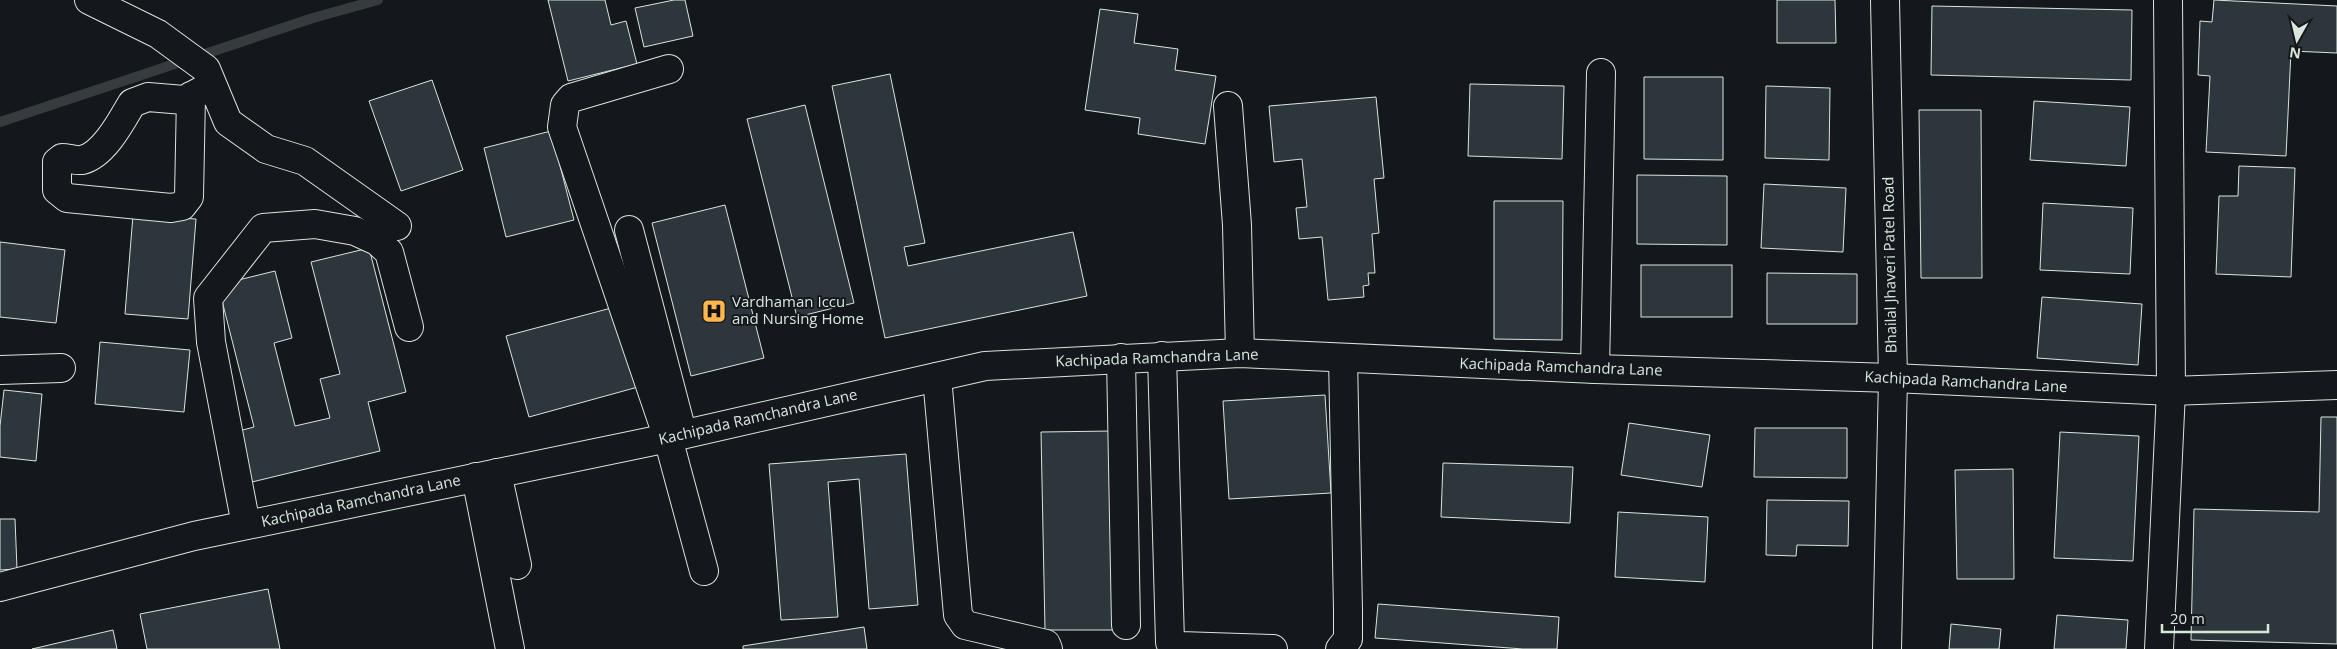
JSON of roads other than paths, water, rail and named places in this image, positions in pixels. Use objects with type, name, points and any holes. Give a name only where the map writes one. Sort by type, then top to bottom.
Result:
[{"type":"street","points":[[89,0],[158,34],[176,47],[204,84],[228,122],[266,149],[305,161],[397,226]]},
{"type":"street","name":"Bhailal Jhaveri Patel Road","points":[[1885,0],[1892,378],[1887,649]]},
{"type":"street","points":[[2159,649],[2170,391],[2171,200],[2168,0]]},
{"type":"street","points":[[668,69],[571,98],[565,104],[562,126],[675,436]]},
{"type":"street","points":[[1595,369],[1602,73]]},
{"type":"street","points":[[204,84],[189,197],[182,206],[171,208],[67,198],[57,190],[58,162],[62,158],[82,160],[101,148],[119,125],[132,103],[148,97],[184,100],[204,84]]},
{"type":"street","points":[[1228,106],[1237,225],[1240,352]]},
{"type":"street","points":[[246,525],[211,342],[208,298],[246,248],[264,228],[315,224],[355,231],[378,241],[389,252],[409,327]]},
{"type":"street","points":[[628,230],[704,571]]},
{"type":"street","name":"Kachipada Ramchandra Lane","points":[[0,587],[194,536],[675,436],[985,366],[1240,352],[1595,369],[1892,378],[2170,391],[2337,385]]},
{"type":"street","points":[[1162,356],[1170,642],[1180,646],[1273,649]]},
{"type":"street","points":[[1121,358],[1126,625]]},
{"type":"street","points":[[1340,649],[1348,639],[1343,358]]},
{"type":"street","points":[[0,370],[61,368]]},
{"type":"street","points":[[937,377],[958,615],[965,625],[1034,640],[1046,644],[1048,649]]},
{"type":"street","points":[[486,475],[517,565]]},
{"type":"street","points":[[486,475],[510,649]]},
{"type":"waterway","points":[[0,122],[313,18],[378,0]]},
{"type":"place","name":"Vardhaman Iccu and Nursing Home","points":[[714,311]]}]
